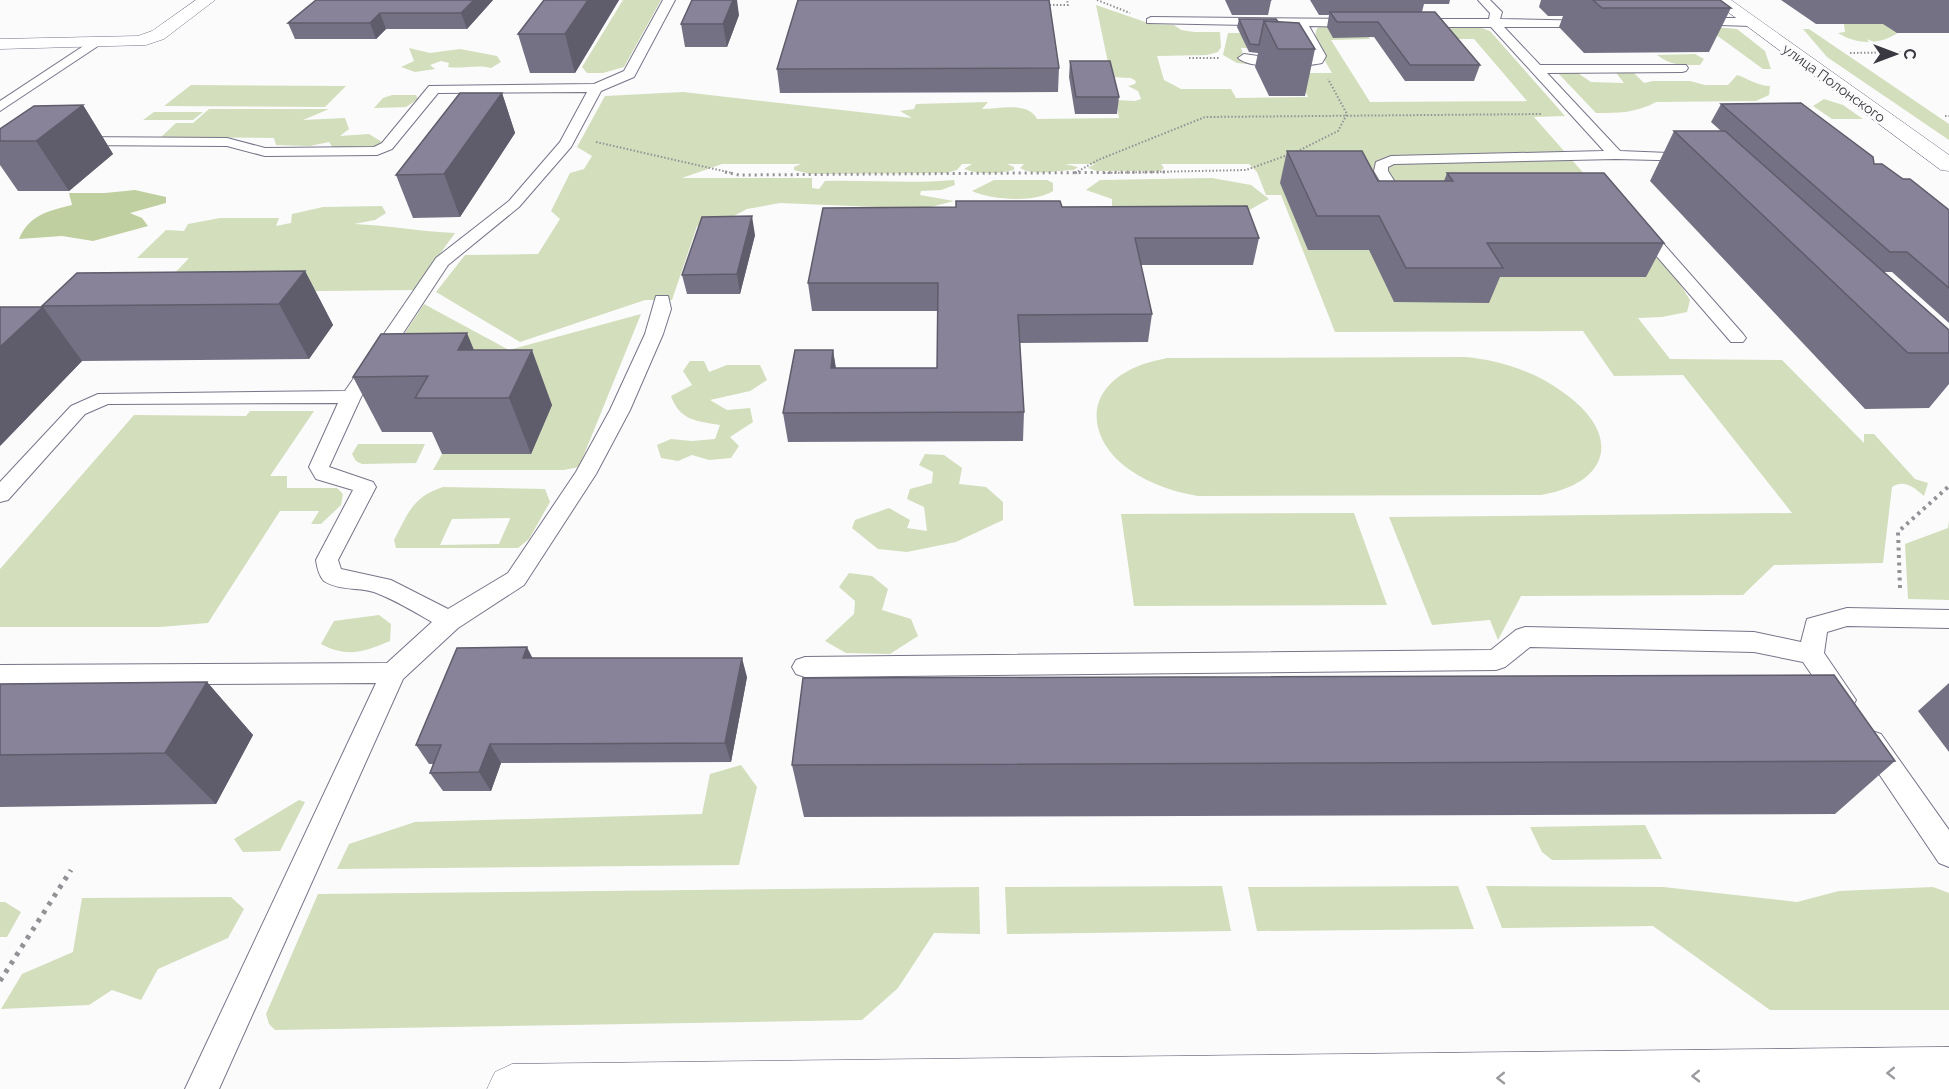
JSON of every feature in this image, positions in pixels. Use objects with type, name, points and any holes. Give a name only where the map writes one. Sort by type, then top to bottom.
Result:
[{"type":"main road","points":[[0,44],[131,42],[151,39],[207,0]]},
{"type":"main road","name":"улица Полонского","points":[[1720,0],[1948,164]]},
{"type":"main road","points":[[512,1089],[1949,1071]]},
{"type":"lane","points":[[59,141],[227,142],[265,153],[377,151],[387,146],[434,89],[596,88],[629,74],[669,0]]},
{"type":"lane","points":[[1484,0],[1496,12],[1494,23]]},
{"type":"lane","points":[[1270,11],[1277,23]]},
{"type":"lane","points":[[1151,21],[1367,23]]},
{"type":"lane","points":[[1244,57],[1278,63],[1318,60],[1320,56],[1301,22]]},
{"type":"lane","points":[[1400,23],[1598,22]]},
{"type":"lane","points":[[1679,22],[1750,22]]},
{"type":"lane","points":[[1494,23],[1617,155]]},
{"type":"lane","points":[[0,107],[94,43]]},
{"type":"lane","points":[[1536,69],[1682,68]]},
{"type":"lane","points":[[449,621],[406,596],[370,583],[346,581],[331,574],[327,560],[366,487],[323,474],[319,467],[351,397],[442,262],[514,204],[571,136],[596,88]]},
{"type":"lane","points":[[1396,198],[1381,171],[1382,165],[1391,160],[1617,155],[1683,157],[1712,163]]},
{"type":"lane","points":[[1577,157],[1593,174]]},
{"type":"lane","points":[[1631,217],[1737,338]]},
{"type":"lane","points":[[202,1089],[301,878],[393,673],[449,621],[516,579],[552,527],[620,410],[654,334],[662,309],[662,300]]},
{"type":"lane","points":[[0,495],[78,410],[105,398],[351,397]]},
{"type":"lane","points":[[1811,654],[1816,626],[1847,617],[1949,619]]},
{"type":"lane","points":[[805,667],[1496,660],[1525,637],[1754,642],[1811,654],[1949,854]]},
{"type":"lane","points":[[0,675],[393,673]]},
{"type":"path","points":[[1044,5],[1068,5],[1066,0]]},
{"type":"path","points":[[1850,53],[1915,52]]},
{"type":"path","points":[[1318,60],[1347,114]]},
{"type":"path","points":[[571,136],[739,175],[1073,174],[1246,170],[1296,152],[1338,131],[1347,114]]},
{"type":"path","points":[[1073,174],[1098,160],[1205,117],[1347,114],[1578,114]]},
{"type":"path","points":[[1901,618],[1898,532],[1949,486]]},
{"type":"path","points":[[0,981],[71,870]]},
{"type":"green space","points":[[623,0],[661,0],[624,67],[603,73],[587,73],[582,67]]},
{"type":"green space","points":[[1096,5],[1151,24],[1174,25],[1181,30],[1194,32],[1220,32],[1221,47],[1218,52],[1207,55],[1157,56],[1164,80],[1181,89],[1231,89],[1236,98],[1308,97],[1297,73],[1332,73],[1317,43],[1316,31],[1319,26],[1360,26],[1370,39],[1331,40],[1370,102],[1527,101],[1474,39],[1450,39],[1446,29],[1468,26],[1490,31],[1565,116],[1534,117],[1676,278],[1690,300],[1687,312],[1662,317],[1638,318],[1670,359],[1782,360],[1864,443],[1864,434],[1874,434],[1915,479],[1928,483],[1924,496],[1905,484],[1892,487],[1883,563],[1774,565],[1743,595],[1521,596],[1498,640],[1490,620],[1432,625],[1389,517],[1792,513],[1683,375],[1614,376],[1583,331],[1335,332],[1281,195],[1266,195],[1257,172],[1249,164],[1161,164],[1164,168],[1160,171],[1097,171],[1088,168],[1095,164],[1065,164],[1078,167],[1074,170],[1039,173],[1020,168],[1024,164],[1007,164],[1014,167],[1014,170],[989,173],[964,169],[972,164],[962,164],[957,170],[946,173],[810,174],[794,170],[794,167],[801,164],[722,164],[682,178],[812,178],[812,188],[819,189],[825,181],[954,180],[955,185],[941,190],[921,191],[920,195],[954,201],[923,209],[780,203],[747,209],[724,221],[697,226],[672,300],[645,300],[520,342],[436,292],[465,255],[538,254],[560,219],[551,211],[570,173],[584,169],[592,156],[577,147],[605,96],[683,92],[912,118],[900,111],[914,109],[916,104],[988,102],[982,109],[1020,108],[1033,113],[1037,119],[1119,118],[1116,100],[1141,99],[1138,91],[1128,86],[1135,84],[1136,81],[1131,78],[1111,77]]},
{"type":"green space","points":[[1844,24],[1908,24],[1884,40],[1865,42],[1838,33],[1845,32]]},
{"type":"green space","points":[[1704,26],[1737,29],[1765,51],[1771,69],[1763,69]]},
{"type":"green space","points":[[1803,29],[1809,29],[1949,124],[1949,140],[1827,57]]},
{"type":"green space","points":[[1228,33],[1240,33],[1280,48],[1241,48],[1247,64],[1237,63],[1223,55]]},
{"type":"green space","points":[[409,48],[430,53],[460,49],[497,56],[501,62],[491,68],[448,67],[449,63],[441,61],[430,65],[435,69],[415,72],[401,67],[414,61]]},
{"type":"green space","points":[[1695,54],[1704,59],[1700,65],[1672,63],[1657,55]]},
{"type":"green space","points":[[1614,70],[1631,70],[1644,83],[1690,81],[1705,85],[1728,85],[1737,75],[1757,84],[1770,86],[1769,95],[1756,101],[1656,102],[1634,110],[1596,113],[1556,71],[1575,71],[1591,82],[1624,83]]},
{"type":"green space","points":[[191,85],[346,86],[325,107],[164,106]]},
{"type":"green space","points":[[392,95],[416,95],[418,99],[406,107],[374,108],[383,98]]},
{"type":"green space","points":[[1824,99],[1843,105],[1863,119],[1832,119],[1813,106]]},
{"type":"green space","points":[[209,109],[329,109],[303,120],[345,118],[349,129],[340,136],[369,134],[382,142],[373,147],[333,148],[329,142],[310,146],[276,145],[274,138],[161,137],[176,123],[193,123]]},
{"type":"green space","points":[[154,112],[203,112],[193,120],[143,120]]},
{"type":"green space","points":[[1212,178],[1251,185],[1269,199],[1244,213],[1112,212],[1112,199],[1086,190],[1100,180]]},
{"type":"green space","points":[[994,180],[1047,180],[1053,183],[1053,191],[1035,197],[1013,199],[972,191]]},
{"type":"green space","points":[[135,190],[166,197],[166,203],[130,213],[142,218],[148,226],[93,241],[62,236],[19,239],[28,224],[40,215],[72,205],[69,193]]},
{"type":"green space","points":[[382,206],[386,213],[375,220],[354,224],[455,233],[414,290],[156,293],[189,258],[137,258],[166,230],[184,231],[188,224],[220,218],[279,218],[276,226],[291,223],[292,214],[323,207]]},
{"type":"green space","points":[[424,304],[509,350],[641,314],[579,467],[564,470],[433,470],[442,454],[531,454],[380,371]]},
{"type":"green space","points":[[1465,357],[1504,364],[1530,373],[1564,393],[1583,409],[1595,425],[1601,440],[1600,455],[1594,468],[1582,480],[1564,489],[1541,495],[1198,496],[1162,487],[1130,470],[1107,447],[1097,420],[1098,406],[1103,393],[1113,381],[1137,366],[1167,358]]},
{"type":"green space","points":[[690,361],[704,361],[709,372],[727,365],[760,365],[767,380],[750,391],[710,400],[727,410],[750,408],[753,422],[730,437],[739,446],[731,458],[709,460],[692,455],[678,461],[661,458],[657,445],[671,439],[692,441],[715,439],[720,425],[684,415],[679,411],[671,396],[692,385],[683,371]]},
{"type":"green space","points":[[250,411],[314,411],[270,476],[287,476],[287,488],[337,488],[343,494],[341,505],[321,524],[311,524],[319,511],[280,511],[208,623],[160,627],[0,627],[0,569],[134,415],[246,416]]},
{"type":"green space","points":[[358,444],[425,444],[416,463],[362,464],[356,461],[352,454]]},
{"type":"green space","points":[[925,454],[944,455],[962,468],[959,484],[986,487],[1003,502],[1003,520],[956,542],[907,552],[878,549],[852,528],[855,520],[889,508],[910,520],[907,528],[927,531],[924,507],[907,499],[910,489],[932,483],[933,472],[919,465]]},
{"type":"green space","points":[[443,487],[545,489],[550,502],[529,539],[518,548],[396,548],[394,540],[407,514],[418,501]],"holes":[[[509,518],[499,544],[440,545],[452,519]]]},
{"type":"green space","points":[[1354,513],[1387,605],[1134,606],[1121,514]]},
{"type":"green space","points":[[1949,521],[1949,600],[1908,599],[1905,544],[1948,528]]},
{"type":"green space","points":[[849,573],[872,576],[888,589],[882,610],[911,619],[918,636],[890,654],[846,653],[825,641],[854,614],[855,601],[839,587]]},
{"type":"green space","points":[[379,615],[391,624],[390,641],[356,652],[339,651],[321,644],[334,621]]},
{"type":"green space","points":[[741,765],[757,787],[739,865],[337,869],[349,844],[415,822],[702,814],[710,774]]},
{"type":"green space","points":[[299,800],[305,802],[280,851],[243,852],[234,839]]},
{"type":"green space","points":[[1645,825],[1662,859],[1552,860],[1542,852],[1530,827]]},
{"type":"green space","points":[[1222,886],[1231,931],[1007,934],[1005,887]]},
{"type":"green space","points":[[1458,886],[1474,929],[1257,931],[1248,887]]},
{"type":"green space","points":[[1486,886],[1663,887],[1797,902],[1839,891],[1933,887],[1949,893],[1949,1010],[1770,1010],[1653,926],[1502,928]]},
{"type":"green space","points":[[979,887],[980,934],[934,933],[898,988],[862,1020],[275,1030],[269,1024],[266,1014],[318,894]]},
{"type":"green space","points":[[231,897],[244,909],[228,938],[158,969],[141,1000],[112,990],[89,1005],[1,1009],[22,974],[73,952],[82,898]]},
{"type":"green space","points":[[0,902],[5,902],[21,912],[7,937],[0,937]]},
{"type":"building","points":[[316,0],[474,0],[461,13],[380,13],[370,23],[288,23]]},
{"type":"building","points":[[544,0],[588,0],[565,34],[518,34]]},
{"type":"building","points":[[692,0],[733,0],[723,24],[681,24]]},
{"type":"building","points":[[798,0],[1049,0],[1059,68],[777,69]]},
{"type":"building","points":[[1593,0],[1720,0],[1731,8],[1602,8]]},
{"type":"building","points":[[1330,12],[1435,12],[1480,65],[1410,65],[1378,22],[1337,22]]},
{"type":"building","points":[[1239,19],[1276,19],[1278,22],[1264,21],[1259,45],[1250,44]]},
{"type":"building","points":[[1264,21],[1299,23],[1315,49],[1278,49]]},
{"type":"building","points":[[1070,61],[1110,61],[1119,97],[1076,97]]},
{"type":"building","points":[[460,93],[502,93],[444,174],[396,175]]},
{"type":"building","points":[[1801,103],[1873,157],[1874,164],[1882,164],[1903,179],[1910,179],[1949,210],[1949,288],[1907,252],[1890,252],[1721,104]]},
{"type":"building","points":[[83,105],[36,141],[0,141],[0,129],[34,106]]},
{"type":"building","points":[[1674,131],[1725,131],[1949,330],[1949,353],[1908,353]]},
{"type":"building","points":[[1287,151],[1362,151],[1378,181],[1453,181],[1447,173],[1604,173],[1664,243],[1487,243],[1503,268],[1406,268],[1379,216],[1317,216]]},
{"type":"building","points":[[956,201],[1060,201],[1062,207],[1247,206],[1259,238],[1135,238],[1152,314],[1018,315],[1024,412],[783,413],[795,350],[833,350],[831,368],[937,368],[938,283],[808,283],[823,208],[956,207]]},
{"type":"building","points":[[752,216],[737,274],[682,275],[702,217]]},
{"type":"building","points":[[305,271],[279,304],[42,306],[77,273]]},
{"type":"building","points":[[0,307],[43,307],[0,347]]},
{"type":"building","points":[[467,333],[458,350],[532,350],[509,398],[415,398],[428,376],[353,377],[381,334]]},
{"type":"building","points":[[527,647],[523,658],[742,658],[725,743],[490,744],[479,772],[430,773],[441,745],[416,745],[457,648]]},
{"type":"building","points":[[1834,675],[1895,761],[792,765],[803,678]]},
{"type":"building","points":[[207,682],[165,753],[0,755],[0,684]]}]
